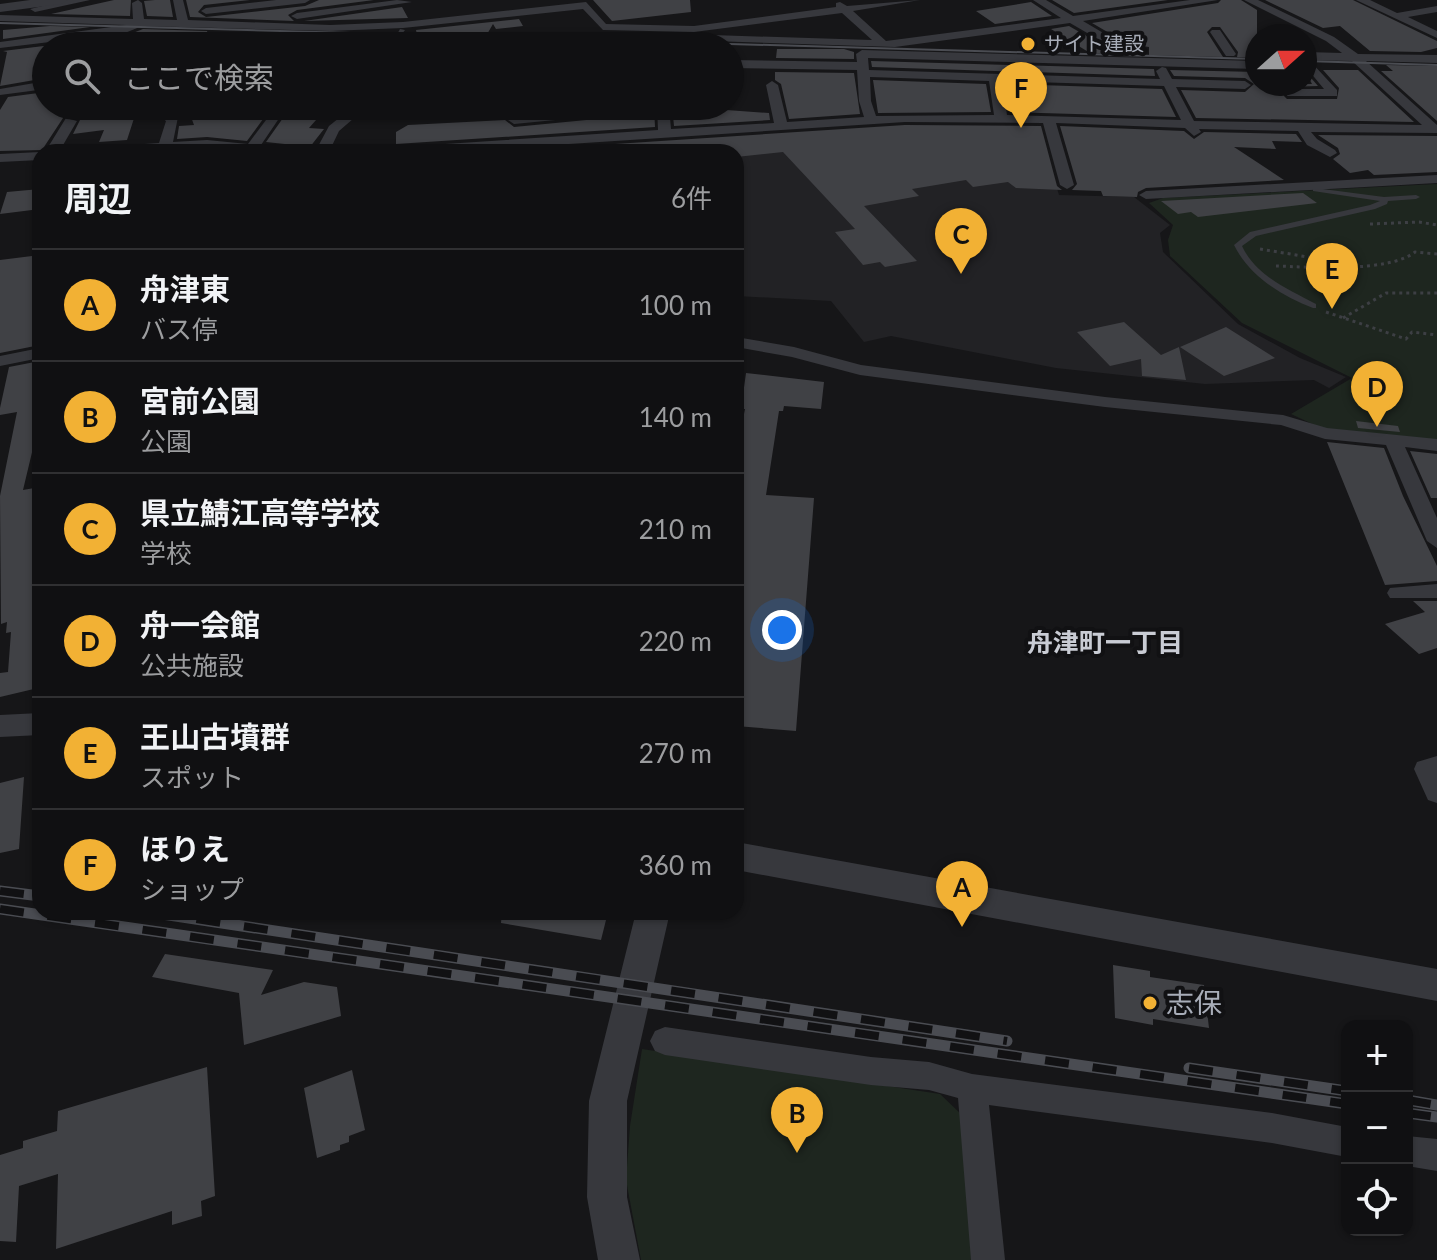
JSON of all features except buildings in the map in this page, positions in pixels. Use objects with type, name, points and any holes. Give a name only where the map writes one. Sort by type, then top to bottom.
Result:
[{"type":"street","points":[[0,11],[30,0]]},
{"type":"street","points":[[0,11],[61,0]]},
{"type":"street","points":[[0,11],[85,0]]},
{"type":"street","points":[[178,0],[184,27]]},
{"type":"street","points":[[210,25],[205,6],[305,0]]},
{"type":"street","points":[[833,0],[883,44]]},
{"type":"street","points":[[404,32],[419,23],[587,2],[603,27],[694,29],[915,0]]},
{"type":"street","points":[[1038,0],[1124,50],[1245,55]]},
{"type":"street","points":[[1138,0],[1153,8]]},
{"type":"street","points":[[744,39],[883,44],[1213,0]]},
{"type":"street","points":[[1249,0],[1330,39],[1355,57],[1436,129]]},
{"type":"street","points":[[1361,0],[1437,35]]},
{"type":"street","points":[[238,25],[406,1],[419,23]]},
{"type":"street","points":[[137,3],[139,23]]},
{"type":"street","points":[[1396,16],[1437,9]]},
{"type":"street","points":[[0,11],[184,27]]},
{"type":"street","points":[[125,30],[139,23]]},
{"type":"street","points":[[108,32],[238,25],[364,32]]},
{"type":"street","points":[[1216,32],[1230,54]]},
{"type":"street","points":[[0,45],[32,41]]},
{"type":"street","points":[[871,119],[861,69],[862,54],[1245,65]]},
{"type":"street","points":[[1001,119],[998,78],[1008,68],[1005,56]]},
{"type":"street","points":[[1317,62],[1355,57],[1437,59]]},
{"type":"street","points":[[1158,61],[1166,83],[1193,130]]},
{"type":"street","points":[[1317,64],[1367,68]]},
{"type":"street","points":[[744,65],[998,78],[1245,85]]},
{"type":"street","points":[[1317,75],[1333,93],[1317,93]]},
{"type":"street","points":[[772,85],[781,124]]},
{"type":"street","points":[[0,93],[32,87]]},
{"type":"street","points":[[535,144],[605,136],[871,119],[1048,119],[1193,130],[1436,129]]},
{"type":"street","points":[[1048,119],[1067,185]]},
{"type":"street","points":[[166,144],[173,120]]},
{"type":"street","points":[[254,144],[272,120]]},
{"type":"street","points":[[326,144],[334,129],[345,120]]},
{"type":"street","points":[[514,120],[526,144]]},
{"type":"street","points":[[664,120],[665,132]]},
{"type":"street","points":[[57,144],[71,121]]},
{"type":"street","points":[[1302,128],[1312,142],[1330,153]]},
{"type":"street","points":[[605,136],[607,144]]},
{"type":"street","points":[[0,158],[32,156]]},
{"type":"street","points":[[1146,195],[1437,179]]},
{"type":"street","points":[[744,343],[794,352],[860,370],[1105,402],[1283,420],[1325,433],[1437,445]]},
{"type":"street","points":[[0,361],[32,355]]},
{"type":"street","points":[[1393,440],[1428,503],[1437,541]]},
{"type":"street","points":[[1398,593],[1437,591]]},
{"type":"street","points":[[0,726],[32,724]]},
{"type":"street","points":[[1437,765],[1426,769],[1437,793]]},
{"type":"street","points":[[744,857],[1437,985]]},
{"type":"street","points":[[619,1260],[607,1197],[608,1101],[651,920]]},
{"type":"street","points":[[665,1041],[929,1076],[972,1088],[1272,1128],[1341,1141]]},
{"type":"street","points":[[972,1088],[988,1260]]},
{"type":"street","points":[[1413,1152],[1437,1155]]},
{"type":"lane","points":[[1315,190],[1384,199],[1416,197]]},
{"type":"lane","points":[[1313,306],[1253,267],[1242,257],[1238,245],[1253,234],[1372,207],[1384,202],[1384,199]]},
{"type":"path","points":[[1368,224],[1419,222],[1437,225]]},
{"type":"path","points":[[1238,245],[1326,260],[1344,267]]},
{"type":"path","points":[[1253,267],[1344,267],[1406,259],[1415,252],[1437,254]]},
{"type":"path","points":[[1343,318],[1386,293],[1437,293]]},
{"type":"path","points":[[1313,306],[1406,339],[1412,332],[1437,335]]},
{"type":"shaded area","points":[[1041,136],[1059,195],[1134,197],[1170,225],[1160,233],[1163,252],[1238,324],[1300,358],[1346,377],[1329,388],[1314,380],[1205,384],[1056,368],[891,336],[864,342],[831,301],[744,296],[744,149]]},
{"type":"shaded area","points":[[1437,184],[1437,441],[1321,428],[1291,414],[1352,378],[1242,323],[1170,256],[1168,240],[1173,225],[1149,203],[1163,198]]},
{"type":"shaded area","points":[[642,1049],[940,1094],[962,1115],[976,1260],[641,1260],[626,1180],[630,1126]]},
{"type":"tram line","points":[[0,23],[314,32]]},
{"type":"tram line","points":[[744,44],[1245,59]]},
{"type":"tram line","points":[[1317,61],[1437,65]]},
{"type":"railway","points":[[0,891],[32,895]]},
{"type":"railway","points":[[0,909],[32,914]]},
{"type":"railway","points":[[76,920],[1341,1103]]},
{"type":"railway","points":[[202,920],[1007,1041]]},
{"type":"railway","points":[[1189,1068],[1341,1090]]},
{"type":"railway","points":[[1413,1101],[1437,1105]]},
{"type":"railway","points":[[1413,1114],[1437,1117]]},
{"type":"place","name":"サイト建設","points":[[1028,44]]},
{"type":"place","name":"ほりえ","points":[[1021,128]]},
{"type":"place","name":"県立鯖江高等学校","points":[[961,274]]},
{"type":"place","name":"王山古墳群","points":[[1332,309]]},
{"type":"place","name":"舟一会館","points":[[1377,427]]},
{"type":"place","name":"舟津東","points":[[962,927]]},
{"type":"place","name":"志保","points":[[1150,1003]]},
{"type":"place","name":"宮前公園","points":[[797,1153]]},
{"type":"district","name":"舟津町一丁目","points":[[1105,643]]}]
